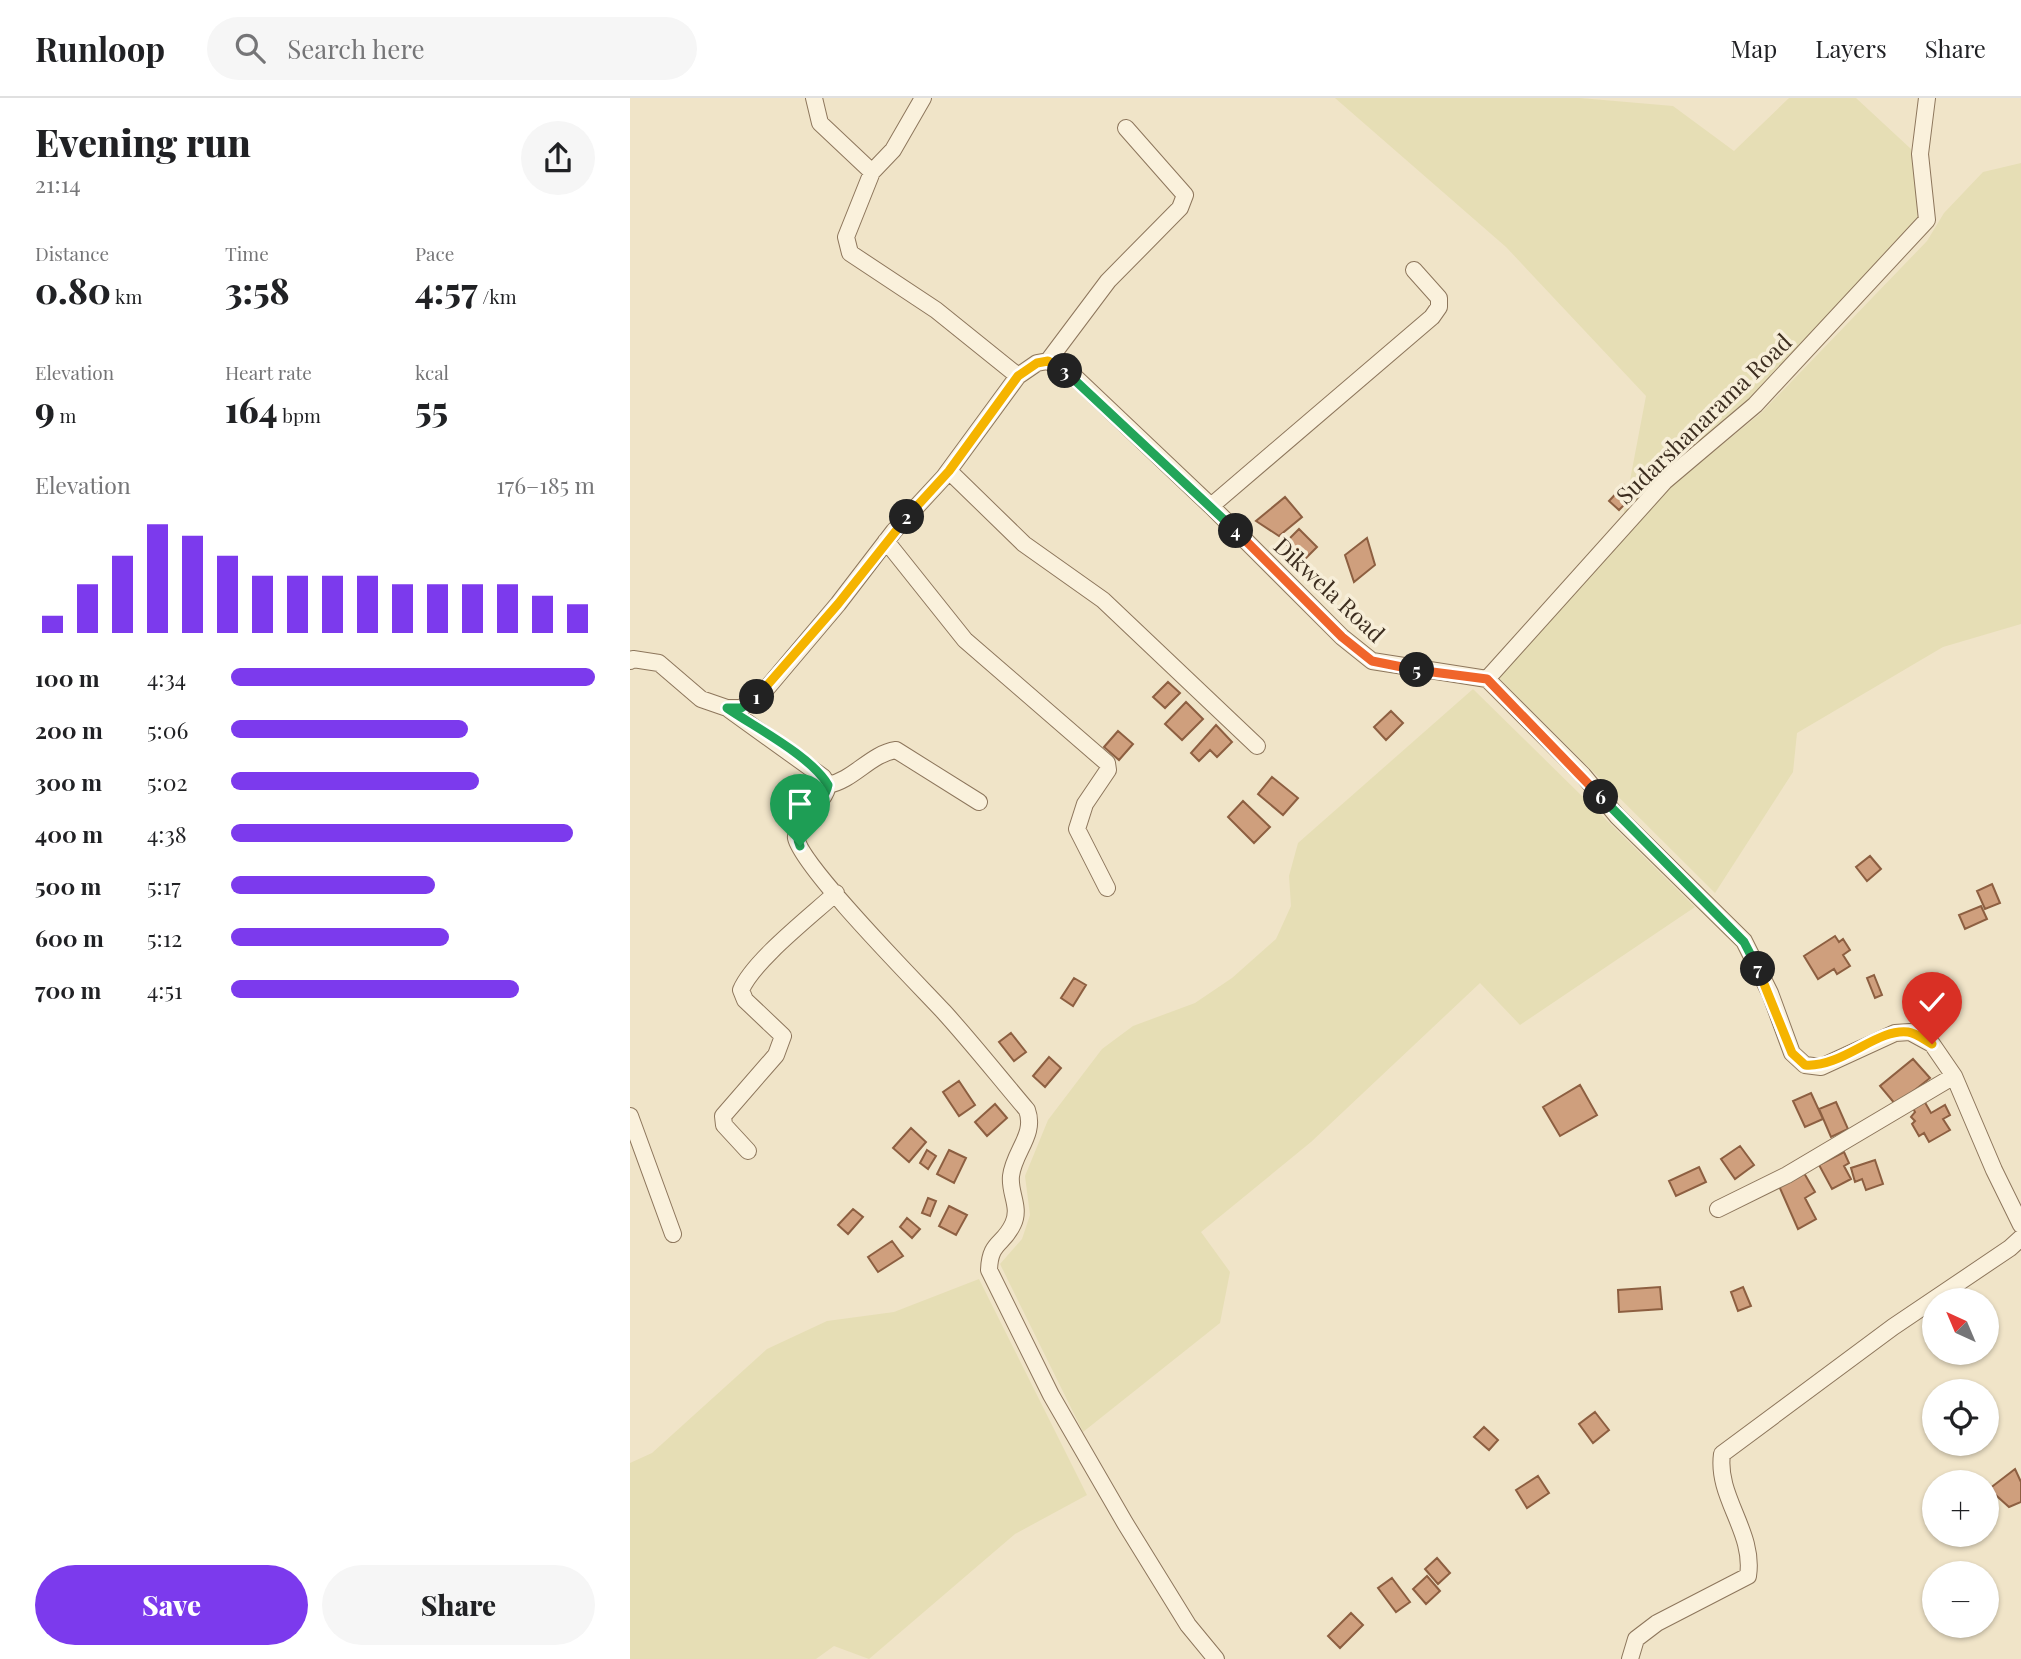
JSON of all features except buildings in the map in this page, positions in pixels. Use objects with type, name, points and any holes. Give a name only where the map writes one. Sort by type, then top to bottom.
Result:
[{"type":"street","points":[[814,98],[820,124],[872,173]]},
{"type":"street","points":[[923,98],[893,150],[872,173],[846,237],[850,253],[936,310],[1018,376]]},
{"type":"street","name":"Sudarshanarama Road","points":[[1487,679],[1665,481],[1755,405],[1927,220],[1920,154],[1927,98]]},
{"type":"street","points":[[727,708],[741,708],[762,694],[886,541],[949,471],[1018,376],[1037,363],[1048,361],[1108,281],[1180,208],[1185,195],[1126,128]]},
{"type":"street","points":[[1211,506],[1432,317],[1439,307],[1439,298],[1414,270]]},
{"type":"street","name":"Dikwela Road","points":[[1048,361],[1075,377],[1211,506],[1342,637],[1372,661],[1487,679]]},
{"type":"street","points":[[949,471],[1024,544],[1103,600],[1257,746]]},
{"type":"street","points":[[886,541],[965,640],[1107,763],[1108,770],[1084,804],[1077,829],[1107,888]]},
{"type":"street","points":[[630,661],[633,659],[659,663],[701,699],[727,708],[803,760],[823,777],[828,785],[826,797],[798,827],[796,836],[836,893],[1027,1110],[1032,1124],[1011,1177],[1017,1208],[1013,1224],[989,1254],[989,1270],[1051,1395],[1125,1523],[1188,1625],[1216,1659]]},
{"type":"street","points":[[1487,679],[1583,775],[1617,816],[1744,942],[1770,992],[1792,1053],[1805,1065],[1821,1067],[1895,1032],[1910,1032],[1932,1044],[1954,1076],[2021,1225]]},
{"type":"street","points":[[828,785],[844,782],[886,751],[896,750],[979,802]]},
{"type":"street","points":[[748,1150],[724,1125],[723,1116],[776,1055],[783,1036],[745,1000],[741,990],[744,981],[836,893]]},
{"type":"street","points":[[1718,1209],[1787,1175],[1954,1076]]},
{"type":"street","points":[[630,1116],[673,1234]]},
{"type":"street","points":[[1630,1659],[1636,1639],[1657,1623],[1748,1576],[1751,1557],[1719,1473],[1722,1454],[1893,1327],[2021,1238]]},
{"type":"shaded area","points":[[1335,98],[1580,98],[1673,106],[1734,151],[1789,98],[1856,98],[1911,149],[1920,217],[1750,400],[1623,517],[1646,396],[1506,247]]},
{"type":"shaded area","points":[[2021,163],[2021,624],[1943,647],[1797,733],[1793,772],[1715,893],[1499,678],[1670,487],[1761,413],[1927,241],[1944,213],[1983,172]]},
{"type":"shaded area","points":[[1473,689],[1695,907],[1520,1025],[1480,983],[1311,1142],[1201,1232],[1230,1272],[1220,1323],[1083,1432],[1000,1264],[1022,1239],[1030,1215],[1025,1176],[1048,1120],[1102,1049],[1133,1026],[1195,1003],[1232,978],[1276,939],[1291,906],[1289,876],[1298,843]]},
{"type":"shaded area","points":[[979,1279],[1087,1495],[1015,1534],[869,1659],[834,1646],[816,1659],[630,1659],[630,1463],[652,1453],[767,1349],[827,1321],[894,1312]]},
{"type":"route","points":[[800,846],[796,836],[798,827],[826,797],[828,785],[823,777],[803,760],[727,708],[741,708],[762,694],[838,604],[894,531],[944,477],[1018,376],[1037,363],[1048,361],[1075,377],[1211,506],[1342,637],[1372,661],[1487,679],[1583,775],[1617,816],[1744,942],[1770,992],[1792,1053],[1805,1065],[1821,1067],[1895,1032],[1910,1032],[1932,1044]]}]
